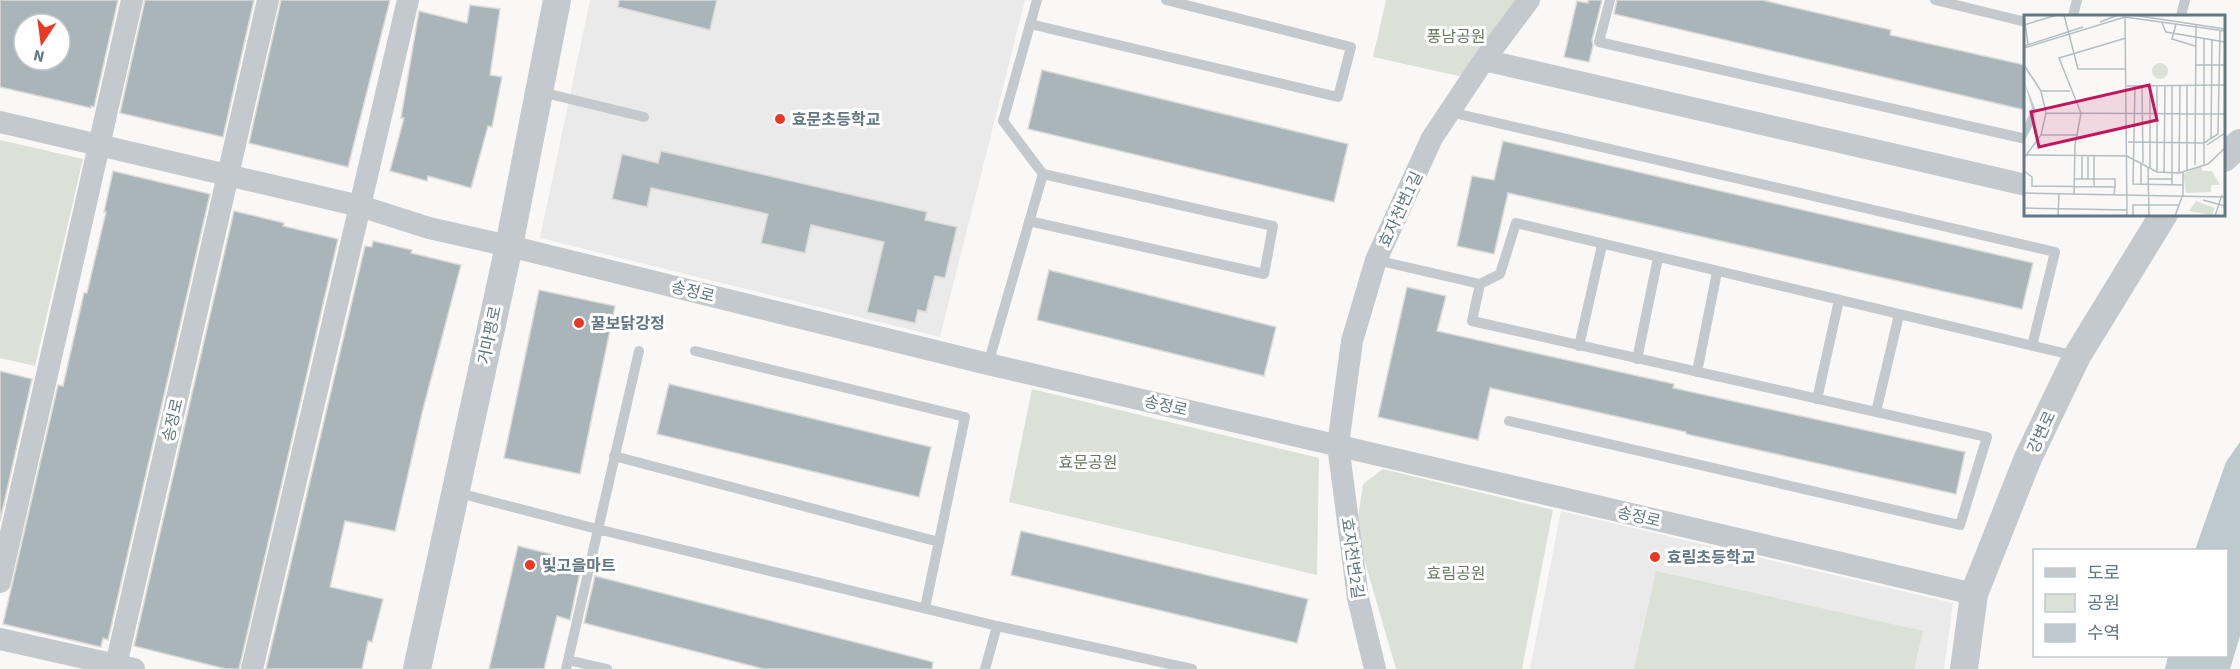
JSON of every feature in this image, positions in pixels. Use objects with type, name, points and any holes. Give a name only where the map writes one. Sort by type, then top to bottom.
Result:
[{"type":"street","points":[[0,582],[132,0]]},
{"type":"street","name":"송정로","points":[[125,667],[228,175],[268,0]]},
{"type":"street","points":[[252,669],[408,0]]},
{"type":"street","name":"거마평로","points":[[417,669],[509,246],[557,0]]},
{"type":"street","name":"효자천변1길","points":[[1338,445],[1352,341],[1376,260],[1432,138],[1484,60],[1529,0]]},
{"type":"street","points":[[1484,60],[2024,185]]},
{"type":"street","name":"송정로","points":[[0,122],[360,206],[429,228],[988,364],[1974,594]]},
{"type":"street","points":[[2225,156],[2240,143]]},
{"type":"street","name":"강변로","points":[[1964,669],[1974,594],[2028,458],[2077,356],[2158,216]]},
{"type":"street","name":"효자천변2길","points":[[1338,445],[1358,598],[1375,669]]},
{"type":"street","points":[[0,639],[125,667]]},
{"type":"lane","points":[[1029,221],[1264,274],[1273,226],[1043,174],[1003,121],[1037,0]]},
{"type":"lane","points":[[1030,24],[1338,97],[1351,46],[1166,0]]},
{"type":"lane","points":[[1610,0],[1599,42],[2024,140]]},
{"type":"lane","points":[[1935,0],[2024,22]]},
{"type":"lane","points":[[2073,15],[2077,0]]},
{"type":"lane","points":[[2181,15],[2185,0]]},
{"type":"lane","points":[[538,91],[644,117]]},
{"type":"lane","points":[[1450,112],[2055,252],[2032,346]]},
{"type":"lane","points":[[988,364],[1043,174]]},
{"type":"lane","points":[[1376,260],[1480,284],[1500,274],[1516,223],[2077,356]]},
{"type":"lane","points":[[1579,345],[1602,245]]},
{"type":"lane","points":[[1637,359],[1658,258]]},
{"type":"lane","points":[[1697,372],[1717,272]]},
{"type":"lane","points":[[1480,284],[1472,321],[1987,437],[1960,525],[1509,421]]},
{"type":"lane","points":[[1817,399],[1839,300]]},
{"type":"lane","points":[[1876,412],[1899,315]]},
{"type":"lane","points":[[607,669],[567,664],[639,351]]},
{"type":"lane","points":[[695,351],[965,417],[925,608]]},
{"type":"lane","points":[[614,456],[939,542]]},
{"type":"lane","points":[[455,492],[597,529],[997,626],[1192,669]]},
{"type":"lane","points":[[985,669],[997,626]]},
{"type":"shaded area","name":"효문초등학교","points":[[590,0],[1025,0],[940,337],[540,238]]},
{"type":"shaded area","name":"효림초등학교","points":[[1561,511],[1953,603],[1944,669],[1530,669]]},
{"type":"green space","name":"풍남공원","points":[[1386,0],[1529,0],[1472,79],[1373,57]]},
{"type":"green space","points":[[0,140],[83,159],[35,366],[0,358]]},
{"type":"green space","name":"효문공원","points":[[1032,389],[1319,458],[1317,575],[1009,502]]},
{"type":"green space","name":"효림공원","points":[[1383,469],[1553,510],[1522,669],[1396,669],[1356,531],[1363,484]]},
{"type":"green space","points":[[1656,571],[1923,631],[1914,669],[1634,669]]},
{"type":"water","points":[[2240,442],[2240,636],[2230,669],[2165,669],[2168,657],[2228,657],[2228,549],[2195,549],[2226,462]]},
{"type":"building","points":[[0,0],[118,0],[94,107],[91,106],[91,108],[0,87]]},
{"type":"building","points":[[145,0],[254,0],[223,137],[120,113]]},
{"type":"building","points":[[281,0],[390,0],[348,167],[249,143]]},
{"type":"building","points":[[619,0],[717,0],[710,30],[618,7]]},
{"type":"building","points":[[1588,0],[1602,0],[1589,62],[1564,57],[1577,1],[1588,3]]},
{"type":"building","points":[[1617,0],[1762,0],[1891,30],[1890,35],[2024,65],[2024,110],[1614,14]]},
{"type":"building","points":[[470,5],[500,9],[490,75],[502,77],[492,127],[488,126],[471,188],[428,176],[427,181],[390,171],[404,118],[401,118],[419,11],[467,23]]},
{"type":"building","points":[[1042,70],[1348,144],[1334,202],[1028,129]]},
{"type":"building","points":[[1503,141],[2033,263],[2022,309],[1508,193],[1494,254],[1457,246],[1472,176],[1494,180]]},
{"type":"building","points":[[661,151],[927,212],[925,220],[957,227],[945,278],[935,276],[926,312],[918,310],[915,323],[867,312],[884,242],[811,225],[805,253],[761,243],[768,214],[651,188],[647,207],[612,199],[622,154],[658,163]]},
{"type":"building","points":[[113,171],[210,194],[108,640],[103,638],[101,647],[3,624],[58,385],[63,386],[84,293],[87,293]]},
{"type":"building","points":[[234,211],[338,239],[239,669],[226,669],[134,646]]},
{"type":"building","points":[[373,241],[461,265],[422,413],[395,531],[345,521],[330,587],[383,599],[372,642],[368,641],[362,669],[266,669],[365,246],[372,247]]},
{"type":"building","points":[[1049,270],[1276,327],[1264,376],[1037,320]]},
{"type":"building","points":[[1407,287],[1446,296],[1437,331],[1674,384],[1673,388],[1965,452],[1956,494],[1490,388],[1478,440],[1378,417]]},
{"type":"building","points":[[539,290],[615,306],[580,474],[504,458]]},
{"type":"building","points":[[0,371],[32,379],[0,521]]},
{"type":"building","points":[[669,384],[931,447],[919,497],[657,434]]},
{"type":"building","points":[[1021,531],[1308,599],[1297,643],[1011,575]]},
{"type":"building","points":[[518,546],[571,559],[568,569],[580,572],[570,620],[557,616],[544,669],[489,669]]},
{"type":"building","points":[[595,576],[933,662],[932,669],[764,669],[584,623]]},
{"type":"place","name":"효문초등학교","points":[[780,119]]},
{"type":"place","name":"꿀보닭강정","points":[[579,323]]},
{"type":"place","name":"효림초등학교","points":[[1655,557]]},
{"type":"place","name":"빛고을마트","points":[[530,565]]}]
